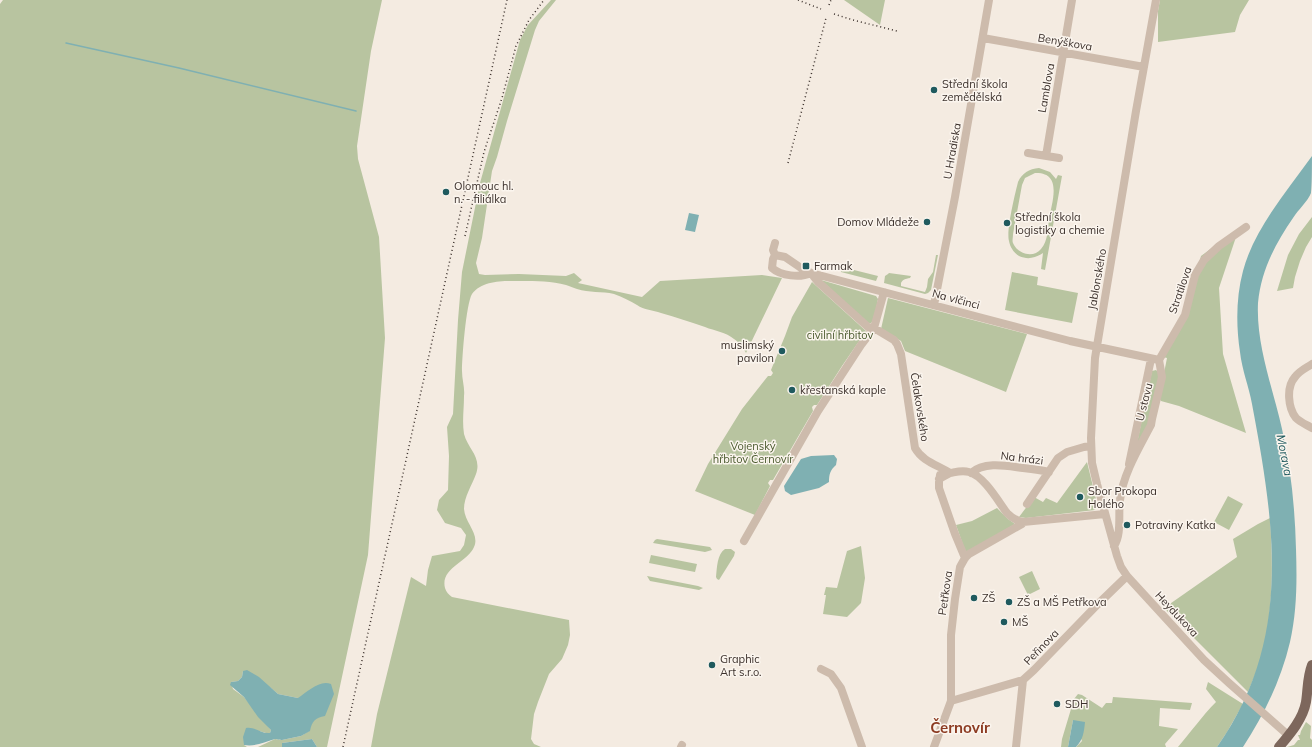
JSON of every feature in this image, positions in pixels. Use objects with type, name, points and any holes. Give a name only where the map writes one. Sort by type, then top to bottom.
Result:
[{"type":"main road","points":[[1279,747],[1301,718],[1307,700],[1309,675],[1312,666]]},
{"type":"street","name":"U Hradiska","points":[[934,304],[955,197],[990,0]]},
{"type":"street","name":"Lamblova","points":[[1046,156],[1072,0]]},
{"type":"street","name":"Jablonského","points":[[1105,514],[1094,472],[1091,446],[1096,347],[1156,0]]},
{"type":"street","name":"Benýškova","points":[[984,38],[1144,67]]},
{"type":"street","points":[[1028,153],[1059,158]]},
{"type":"street","name":"Stratilova","points":[[1155,359],[1185,315],[1195,275],[1204,260],[1219,246],[1246,227]]},
{"type":"street","points":[[775,243],[775,255]]},
{"type":"street","name":"Na vlčinci","points":[[811,273],[805,276],[776,272],[772,268],[773,259],[775,255],[785,257],[811,273],[1096,347]]},
{"type":"street","name":"Čelakovského","points":[[811,273],[818,282],[868,326],[894,340],[898,347],[915,448],[921,456],[950,474]]},
{"type":"street","points":[[744,541],[818,411],[861,345],[874,328],[884,292]]},
{"type":"street","points":[[1096,347],[1155,359]]},
{"type":"street","name":"U stavu","points":[[1129,468],[1130,458],[1155,359]]},
{"type":"street","name":"U stavu","points":[[1114,546],[1118,537],[1119,501],[1129,468],[1152,422],[1162,377],[1155,359]]},
{"type":"street","points":[[1312,364],[1294,377],[1288,394],[1295,415],[1298,419],[1312,428]]},
{"type":"street","points":[[1027,504],[1058,458],[1074,450],[1091,446]]},
{"type":"street","name":"Na hrázi","points":[[950,474],[971,472],[980,468],[999,465],[1048,472]]},
{"type":"street","points":[[942,469],[940,488],[955,534],[965,558],[1023,522]]},
{"type":"street","points":[[971,472],[982,481],[1012,518],[1023,522],[1105,514]]},
{"type":"street","points":[[940,479],[950,474]]},
{"type":"street","name":"Heydukova","points":[[1105,514],[1120,564],[1127,576],[1184,639],[1235,689],[1288,735]]},
{"type":"street","name":"Petřkova","points":[[934,747],[951,701],[952,628],[959,570],[965,558]]},
{"type":"street","name":"Peřinova","points":[[951,701],[1023,680],[1127,576]]},
{"type":"street","points":[[821,668],[831,674],[840,688],[862,747]]},
{"type":"street","points":[[1016,747],[1023,680]]},
{"type":"green space","points":[[3,0],[382,0],[371,51],[357,146],[358,159],[379,237],[385,338],[368,555],[327,747],[317,747],[312,739],[282,743],[282,747],[258,747],[275,739],[282,740],[301,736],[309,731],[311,723],[316,718],[298,698],[278,694],[243,671],[242,677],[238,681],[231,682],[233,689],[244,697],[271,730],[270,733],[259,731],[244,745],[247,747],[0,747],[0,4]]},
{"type":"green space","points":[[551,0],[556,0],[539,21],[535,30],[492,171],[482,238],[476,263],[479,274],[566,276],[574,273],[582,280],[578,283],[642,297],[660,281],[762,275],[782,278],[746,353],[738,342],[728,335],[643,308],[614,294],[591,292],[550,282],[509,281],[488,283],[477,289],[472,294],[466,319],[462,371],[464,390],[464,434],[477,463],[476,474],[467,496],[464,509],[474,533],[475,542],[471,552],[450,570],[445,581],[445,588],[452,597],[569,620],[570,635],[568,645],[562,659],[549,674],[534,714],[531,739],[534,744],[541,747],[371,747],[377,714],[411,577],[426,586],[432,556],[460,551],[464,545],[466,535],[461,528],[445,523],[437,510],[439,500],[448,490],[449,456],[447,427],[453,414],[462,272],[480,183],[520,40],[528,25]]},
{"type":"green space","points":[[844,0],[885,0],[880,25]]},
{"type":"green space","points":[[1160,0],[1249,0],[1240,15],[1235,32],[1158,42],[1158,11]]},
{"type":"green space","points":[[1039,168],[1050,172],[1056,179],[1058,175],[1062,176],[1045,270],[1041,269],[1043,253],[1031,258],[1019,256],[1011,248],[1008,236],[1011,212],[1018,182],[1029,170]],"holes":[[[1035,173],[1044,174],[1049,177],[1053,183],[1054,189],[1045,242],[1041,249],[1034,254],[1022,253],[1013,243],[1013,234],[1022,185],[1025,178]]]},
{"type":"green space","points":[[1312,217],[1312,237],[1300,261],[1293,288],[1277,291],[1288,255],[1299,234]]},
{"type":"green space","points":[[1239,228],[1219,288],[1223,354],[1246,433],[1179,406],[1161,401],[1159,398],[1167,358],[1163,357],[1186,313],[1201,256]]},
{"type":"green space","points":[[936,255],[938,255],[931,290],[928,293],[925,294],[884,283],[885,276],[889,273],[911,276],[901,283],[901,286],[925,292],[928,279],[933,272]]},
{"type":"green space","points":[[842,267],[878,276],[876,281],[841,272]]},
{"type":"green space","points":[[1012,272],[1038,277],[1037,285],[1078,293],[1072,323],[1005,310]]},
{"type":"green space","points":[[821,280],[876,296],[878,299],[874,320],[871,323],[868,323]]},
{"type":"green space","name":"Vojenský hřbitov Černovír","points":[[812,282],[866,331],[817,405],[812,407],[813,411],[773,480],[770,480],[768,483],[770,486],[755,515],[695,491],[708,464],[742,409],[768,376],[771,376],[773,373],[771,370],[792,317]]},
{"type":"green space","points":[[888,298],[1027,334],[1006,392],[905,351],[901,341],[881,329]]},
{"type":"green space","points":[[1156,370],[1160,374],[1150,422],[1135,453],[1152,371]]},
{"type":"green space","points":[[1087,462],[1097,503],[1095,510],[1026,518],[1019,517],[1034,497],[1043,502],[1046,498],[1057,503]]},
{"type":"green space","points":[[1228,496],[1243,504],[1229,530],[1214,522]]},
{"type":"green space","points":[[997,508],[1015,524],[966,553],[956,525],[972,521]]},
{"type":"green space","points":[[1270,518],[1272,572],[1268,625],[1260,661],[1248,692],[1164,608],[1237,557],[1233,539]]},
{"type":"green space","points":[[657,539],[710,547],[712,550],[705,552],[653,543]]},
{"type":"green space","points":[[861,546],[865,578],[861,603],[847,617],[823,614],[826,587],[837,588],[847,551]]},
{"type":"green space","points":[[725,549],[731,549],[735,552],[719,580],[716,577],[718,562],[720,554]]},
{"type":"green space","points":[[651,555],[697,564],[695,572],[649,563]]},
{"type":"green space","points":[[1032,571],[1040,589],[1028,595],[1019,577]]},
{"type":"green space","points":[[647,576],[703,588],[699,590],[650,581]]},
{"type":"green space","points":[[1208,682],[1243,704],[1217,747],[1178,747],[1216,702],[1206,689]]},
{"type":"green space","points":[[1078,694],[1102,708],[1106,703],[1112,703],[1113,697],[1192,703],[1190,710],[1160,708],[1159,726],[1178,729],[1165,744],[1166,747],[1076,747],[1082,741],[1073,720],[1068,747],[1061,747],[1074,699]]},
{"type":"green space","points":[[1306,722],[1311,726],[1310,738],[1312,740],[1312,747],[1287,747],[1294,745],[1298,740],[1300,740],[1298,735],[1300,735]]},
{"type":"water","name":"Morava","points":[[1312,156],[1311,193],[1286,228],[1270,258],[1262,280],[1258,303],[1258,319],[1262,351],[1282,429],[1294,504],[1296,596],[1292,630],[1290,642],[1277,683],[1265,710],[1243,747],[1217,747],[1241,706],[1258,665],[1268,623],[1272,581],[1271,538],[1267,494],[1252,404],[1242,365],[1239,342],[1237,312],[1239,291],[1248,255],[1263,225]]},
{"type":"water","points":[[689,213],[699,215],[695,232],[685,230]]},
{"type":"water","points":[[834,455],[837,459],[836,465],[830,473],[829,482],[819,488],[791,495],[785,491],[784,486],[801,459],[811,456]]},
{"type":"water","points":[[247,670],[259,677],[278,694],[298,698],[322,683],[331,684],[334,694],[325,716],[314,720],[310,731],[301,736],[282,740],[275,739],[256,745],[244,745],[243,737],[246,728],[252,728],[267,733],[270,733],[271,730],[258,717],[244,697],[230,685],[231,682],[238,681],[242,677],[243,671]]},
{"type":"water","points":[[1073,720],[1085,722],[1084,732],[1082,739],[1076,747],[1068,747]]},
{"type":"water","points":[[312,739],[317,747],[282,747],[282,743]]},
{"type":"waterway","points":[[66,43],[179,68],[356,111]]},
{"type":"railway","points":[[343,747],[507,0]]},
{"type":"railway","points":[[465,236],[484,152],[502,98],[516,46],[529,20],[544,0]]},
{"type":"railway","points":[[798,0],[821,9]]},
{"type":"railway","points":[[829,5],[831,0]]},
{"type":"railway","points":[[834,14],[897,31]]},
{"type":"railway","points":[[788,163],[826,18]]},
{"type":"place","name":"Střední škola zemědělská","points":[[934,90]]},
{"type":"place","name":"Olomouc hl. n. - filiálka","points":[[446,192]]},
{"type":"place","name":"Domov Mládeže","points":[[927,222]]},
{"type":"place","name":"Střední škola logistiky a chemie","points":[[1007,223]]},
{"type":"place","name":"Farmak","points":[[806,266]]},
{"type":"place","name":"muslimský pavilon","points":[[782,351]]},
{"type":"place","name":"křesťanská kaple","points":[[792,390]]},
{"type":"place","name":"Sbor Prokopa Holého","points":[[1080,497]]},
{"type":"place","name":"Potraviny Katka","points":[[1127,525]]},
{"type":"place","name":"ZŠ","points":[[974,598]]},
{"type":"place","name":"ZŠ a MŠ Petřkova","points":[[1009,602]]},
{"type":"place","name":"MŠ","points":[[1004,622]]},
{"type":"place","name":"Graphic Art s.r.o.","points":[[712,665]]},
{"type":"place","name":"SDH","points":[[1057,704]]},
{"type":"district","name":"Černovír","points":[[960,727]]},
{"type":"park label","name":"civilní hřbitov","points":[[840,335]]}]
